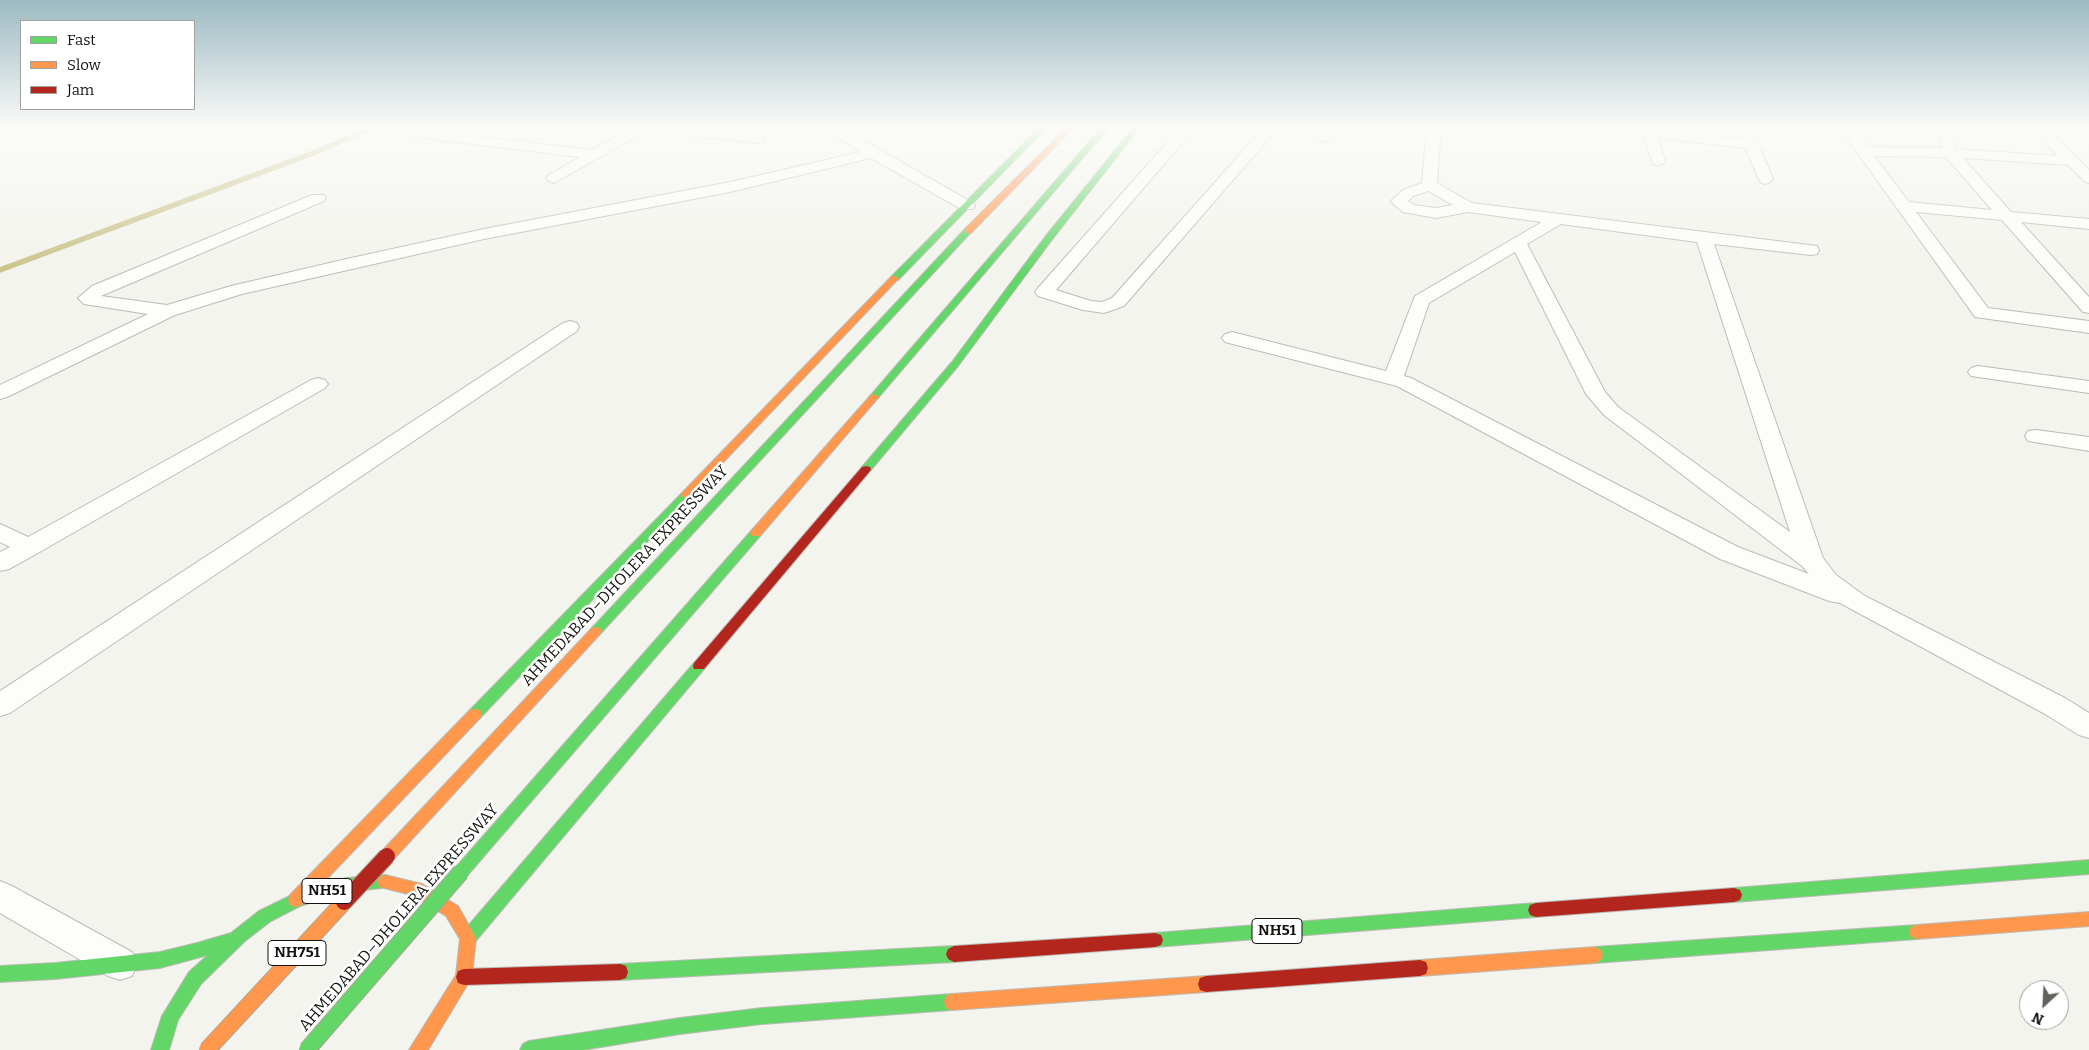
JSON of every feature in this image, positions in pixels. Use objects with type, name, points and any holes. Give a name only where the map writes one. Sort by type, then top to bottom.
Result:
[{"type":"main road","points":[[296,900],[900,273],[996,176]]},
{"type":"main road","name":"AHMEDABAD–DHOLERA EXPRESSWAY","points":[[207,1050],[970,228],[1022,176]]},
{"type":"main road","name":"AHMEDABAD–DHOLERA EXPRESSWAY","points":[[307,1050],[1065,176]]},
{"type":"main road","points":[[418,1050],[464,977],[468,938],[955,364],[1099,176]]},
{"type":"main road","name":"NH51","points":[[464,977],[615,972],[1057,948],[2089,867]]},
{"type":"main road","name":"NH51","points":[[160,1050],[171,1016],[195,978],[239,936],[265,916],[296,900],[346,885],[383,882],[416,889],[452,911],[468,938]]},
{"type":"main road","points":[[529,1050],[680,1026],[762,1016],[2089,919]]},
{"type":"main road","name":"NH51","points":[[0,974],[160,960],[198,951],[239,936]]},
{"type":"street","points":[[554,178],[558,176]]},
{"type":"street","points":[[0,393],[168,311],[237,290],[484,234],[730,187],[776,176]]},
{"type":"street","points":[[914,176],[967,206]]},
{"type":"street","points":[[1044,292],[1146,176]]},
{"type":"street","points":[[1014,285],[1089,306],[1104,308],[1118,302],[1229,176]]},
{"type":"street","points":[[1429,186],[1430,176]]},
{"type":"street","points":[[1763,176],[1765,180]]},
{"type":"street","points":[[1882,176],[1982,314],[2089,327]]},
{"type":"street","points":[[1971,176],[2089,308]]},
{"type":"street","points":[[1468,207],[1429,186],[1408,193],[1399,201],[1409,209],[1436,213],[1468,207],[1811,250]]},
{"type":"street","points":[[168,311],[87,298],[98,290],[318,198]]},
{"type":"street","points":[[1904,206],[2089,224]]},
{"type":"street","points":[[1393,379],[1421,300],[1558,219]]},
{"type":"street","points":[[1704,238],[1810,560]]},
{"type":"street","points":[[1518,242],[1596,394],[1611,411],[1810,560],[1826,581],[1856,602]]},
{"type":"street","points":[[0,705],[570,327]]},
{"type":"street","points":[[1232,338],[1393,379],[1413,386],[1729,553],[1856,602],[2055,706],[2089,727]]},
{"type":"street","points":[[1978,372],[2089,387]]},
{"type":"street","points":[[0,564],[318,384]]},
{"type":"street","points":[[2036,436],[2089,444]]},
{"type":"street","points":[[0,532],[29,547]]},
{"type":"street","points":[[0,896],[121,964]]},
{"type":"waterway","points":[[0,270],[252,176]]},
{"type":"traffic: fast","points":[[895,278],[996,176]]},
{"type":"traffic: fast","points":[[874,397],[1064,176]]},
{"type":"traffic: fast","points":[[866,469],[955,364],[1048,239],[1098,176]]},
{"type":"traffic: fast","points":[[596,631],[968,231]]},
{"type":"traffic: fast","points":[[475,714],[686,495]]},
{"type":"traffic: fast","points":[[461,872],[756,533]]},
{"type":"traffic: fast","points":[[468,938],[699,666]]},
{"type":"traffic: fast","points":[[1734,895],[2089,867]]},
{"type":"traffic: fast","points":[[307,1050],[461,872]]},
{"type":"traffic: fast","points":[[160,1050],[171,1016],[195,978],[239,936],[265,916],[296,900],[346,885],[385,882]]},
{"type":"traffic: fast","points":[[1155,940],[1536,910]]},
{"type":"traffic: fast","points":[[1595,955],[1917,932]]},
{"type":"traffic: fast","points":[[0,974],[55,971],[160,960],[197,951],[230,940]]},
{"type":"traffic: fast","points":[[620,972],[954,954]]},
{"type":"traffic: fast","points":[[529,1050],[680,1026],[762,1016],[952,1002]]},
{"type":"traffic: slow","points":[[968,231],[1022,176]]},
{"type":"traffic: slow","points":[[686,495],[895,278]]},
{"type":"traffic: slow","points":[[756,533],[874,397]]},
{"type":"traffic: slow","points":[[387,856],[596,631]]},
{"type":"traffic: slow","points":[[296,900],[475,714]]},
{"type":"traffic: slow","points":[[385,882],[416,889],[452,911],[468,938],[464,977],[418,1050]]},
{"type":"traffic: slow","points":[[207,1050],[344,902]]},
{"type":"traffic: slow","points":[[1917,932],[2089,919]]},
{"type":"traffic: slow","points":[[1420,968],[1595,955]]},
{"type":"traffic: slow","points":[[952,1002],[1206,984]]},
{"type":"traffic: jam","points":[[699,666],[866,469]]},
{"type":"traffic: jam","points":[[344,902],[387,856]]},
{"type":"traffic: jam","points":[[1536,910],[1734,895]]},
{"type":"traffic: jam","points":[[954,954],[1155,940]]},
{"type":"traffic: jam","points":[[1206,984],[1420,968]]},
{"type":"traffic: jam","points":[[464,977],[620,972]]}]
